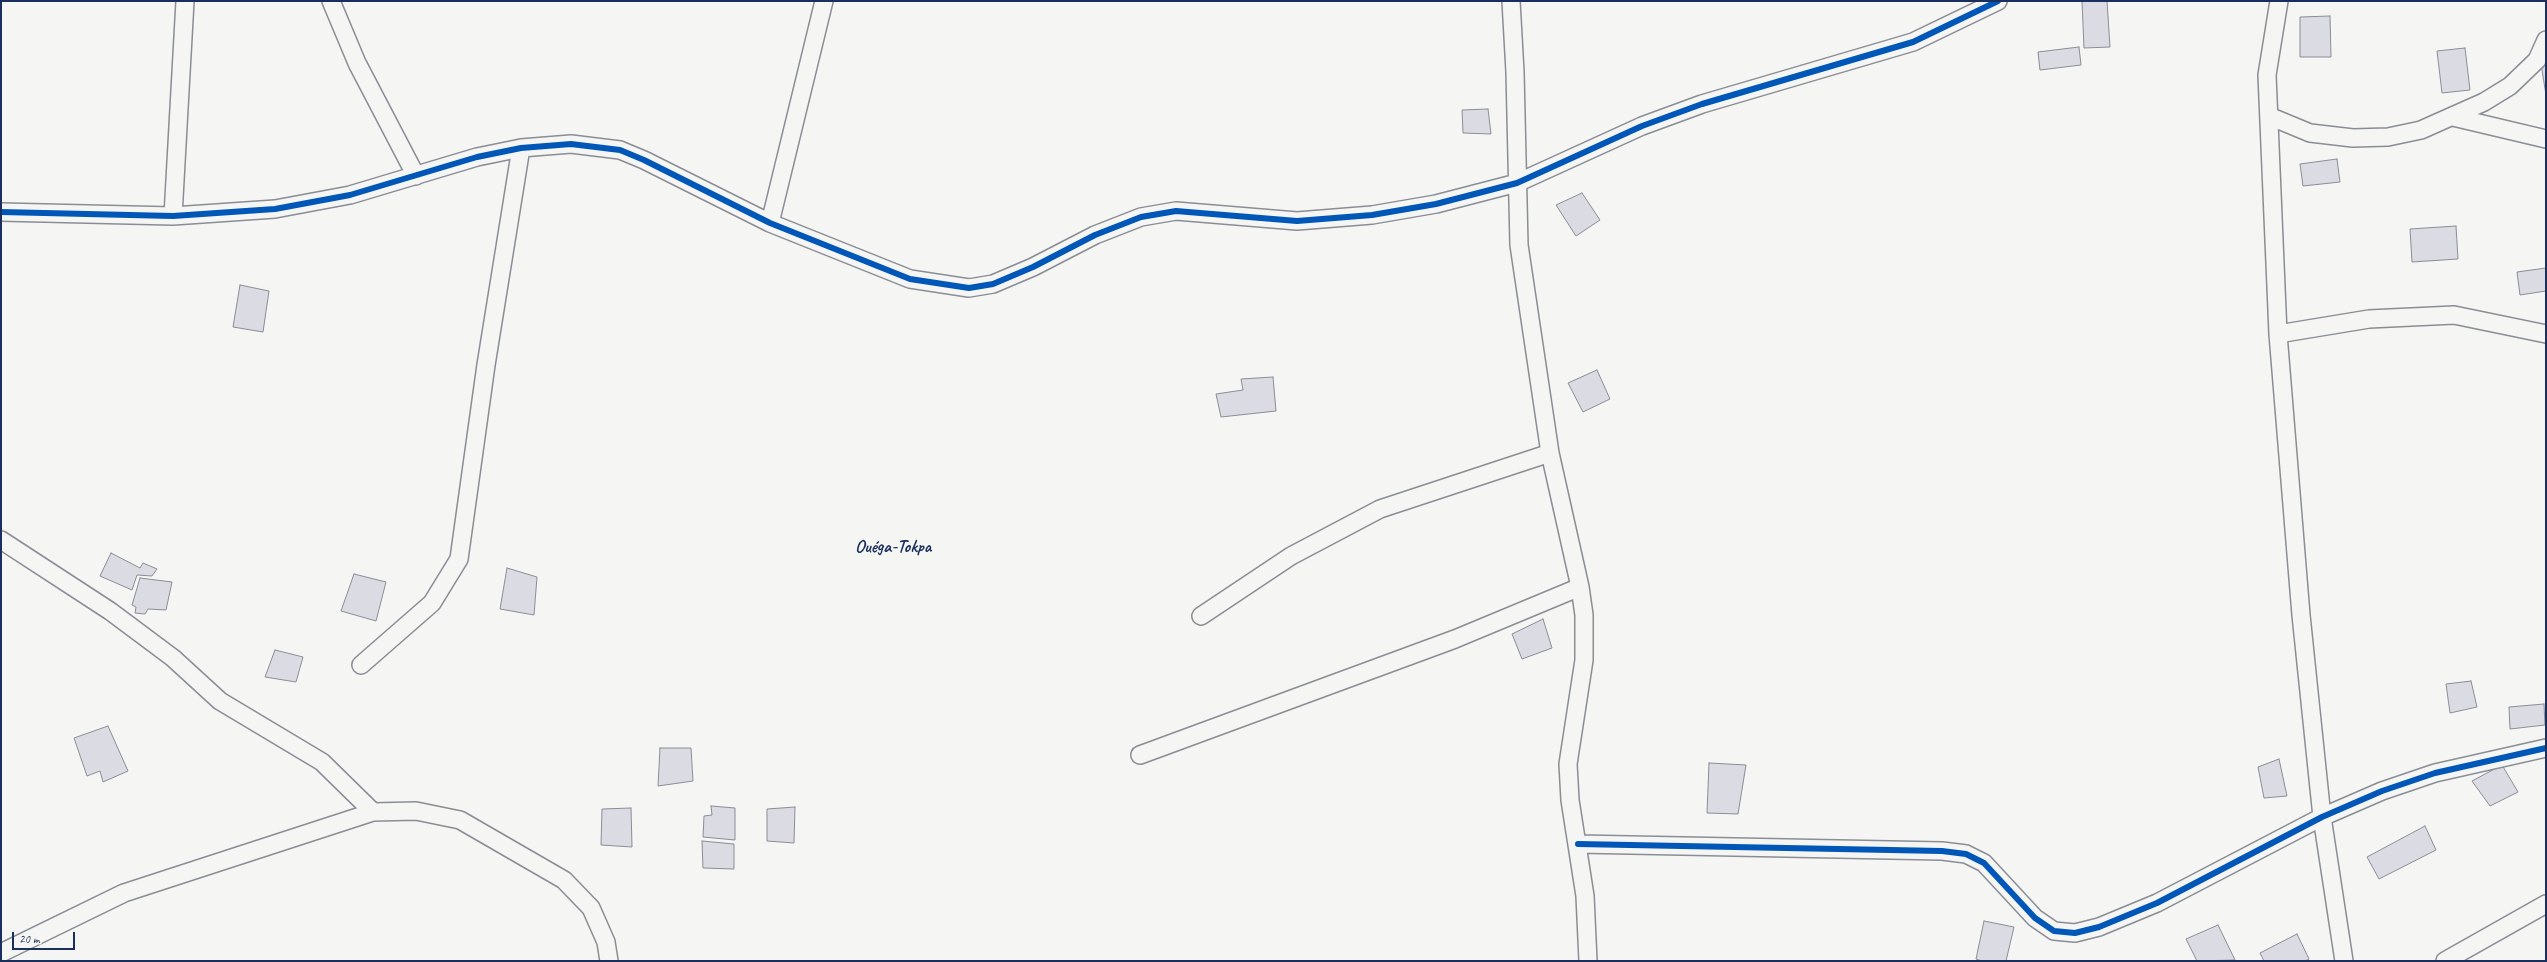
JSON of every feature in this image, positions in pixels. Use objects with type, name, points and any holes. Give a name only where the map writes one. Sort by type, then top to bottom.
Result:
[{"type":"street","points":[[173,216],[185,1]]},
{"type":"street","points":[[331,1],[357,63],[416,176]]},
{"type":"street","points":[[770,223],[824,1]]},
{"type":"street","points":[[1511,1],[1516,72],[1519,246],[1550,453],[1580,587],[1584,660],[1568,764],[1570,800],[1585,896],[1588,961]]},
{"type":"street","points":[[1,212],[173,216],[275,209],[350,196],[477,157],[520,148],[571,144],[620,150],[644,160],[770,223],[910,279],[969,288],[993,284],[1033,267],[1095,235],[1141,217],[1176,211],[1296,221],[1372,215],[1436,204],[1518,183],[1642,126],[1716,100],[1913,42],[1998,1]]},
{"type":"street","points":[[2279,1],[2267,75],[2278,334],[2301,616],[2322,817],[2344,961]]},
{"type":"street","points":[[2269,116],[2310,133],[2353,138],[2388,137],[2421,130],[2484,102],[2510,86],[2537,60],[2546,40]]},
{"type":"street","points":[[2453,117],[2546,138]]},
{"type":"street","points":[[361,665],[432,603],[459,559],[486,365],[520,148]]},
{"type":"street","points":[[2278,334],[2369,319],[2454,315],[2546,334]]},
{"type":"street","points":[[1202,616],[1291,556],[1380,510],[1550,453]]},
{"type":"street","points":[[1,540],[116,616],[173,658],[220,701],[322,762],[373,812]]},
{"type":"street","points":[[1140,755],[1455,638],[1580,587]]},
{"type":"street","points":[[1578,844],[1942,851],[1966,854],[1984,863],[2035,918],[2054,932],[2075,934],[2099,927],[2156,903],[2322,817],[2382,791],[2435,773],[2546,748]]},
{"type":"street","points":[[1,953],[124,893],[373,812],[416,811],[460,820],[564,880],[591,908],[606,942],[609,961]]},
{"type":"street","points":[[2445,961],[2546,904]]},
{"type":"building","points":[[2082,1],[2107,1],[2110,47],[2084,48]]},
{"type":"building","points":[[2330,16],[2331,57],[2300,57],[2300,17]]},
{"type":"building","points":[[2079,47],[2081,65],[2040,70],[2038,52]]},
{"type":"building","points":[[2465,48],[2470,90],[2442,93],[2437,51]]},
{"type":"building","points":[[2546,63],[2546,95],[2541,64]]},
{"type":"building","points":[[1488,109],[1491,134],[1463,133],[1462,110]]},
{"type":"building","points":[[2337,159],[2340,182],[2303,186],[2300,164]]},
{"type":"building","points":[[1582,193],[1600,220],[1576,236],[1556,205]]},
{"type":"building","points":[[2456,226],[2458,259],[2412,262],[2410,229]]},
{"type":"building","points":[[2546,268],[2546,291],[2520,295],[2517,272]]},
{"type":"building","points":[[240,285],[269,291],[263,332],[233,327]]},
{"type":"building","points":[[1597,370],[1610,399],[1583,412],[1568,383]]},
{"type":"building","points":[[1273,377],[1276,411],[1221,417],[1216,394],[1243,390],[1241,379]]},
{"type":"building","points":[[111,553],[140,568],[143,563],[157,569],[152,576],[137,575],[132,590],[100,576]]},
{"type":"building","points":[[507,568],[537,577],[534,615],[500,609]]},
{"type":"building","points":[[354,574],[386,582],[376,621],[341,611]]},
{"type":"building","points":[[140,578],[172,582],[166,610],[148,609],[145,614],[135,613],[136,607],[132,605]]},
{"type":"building","points":[[1543,619],[1552,648],[1522,659],[1512,634]]},
{"type":"building","points":[[275,650],[303,657],[296,682],[265,677]]},
{"type":"building","points":[[2471,681],[2477,707],[2450,713],[2446,684]]},
{"type":"building","points":[[2544,704],[2545,725],[2510,729],[2509,707]]},
{"type":"building","points":[[108,726],[128,771],[103,782],[100,771],[87,776],[74,738]]},
{"type":"building","points":[[660,748],[691,748],[693,781],[658,786]]},
{"type":"building","points":[[2279,759],[2287,796],[2264,798],[2258,767]]},
{"type":"building","points":[[1709,763],[1746,765],[1738,814],[1707,813]]},
{"type":"building","points":[[2502,765],[2518,792],[2490,806],[2472,781]]},
{"type":"building","points":[[711,806],[735,808],[735,840],[703,837],[704,816],[712,815]]},
{"type":"building","points":[[795,807],[794,843],[767,841],[767,809]]},
{"type":"building","points":[[631,808],[632,847],[601,845],[602,809]]},
{"type":"building","points":[[2425,826],[2436,850],[2379,879],[2367,857]]},
{"type":"building","points":[[702,841],[734,844],[734,869],[703,868]]},
{"type":"building","points":[[1984,921],[2014,927],[2006,961],[1982,961],[1976,959]]},
{"type":"building","points":[[2218,925],[2235,960],[2197,961],[2186,939]]},
{"type":"building","points":[[2297,934],[2309,959],[2305,961],[2264,961],[2260,953]]},
{"type":"cycle path","points":[[1,212],[173,216],[275,209],[350,195],[477,157],[521,148],[571,144],[620,150],[644,160],[770,223],[910,279],[969,288],[993,284],[1033,267],[1095,235],[1141,217],[1176,211],[1297,221],[1372,215],[1436,204],[1517,183],[1642,126],[1702,104],[1913,42],[1998,1]]},
{"type":"cycle path","points":[[1578,844],[1942,851],[1966,854],[1984,863],[2035,918],[2054,931],[2075,933],[2099,927],[2157,903],[2322,817],[2382,791],[2435,773],[2546,748]]},
{"type":"district","name":"Ouéga-Tokpa","points":[[893,547]]}]
